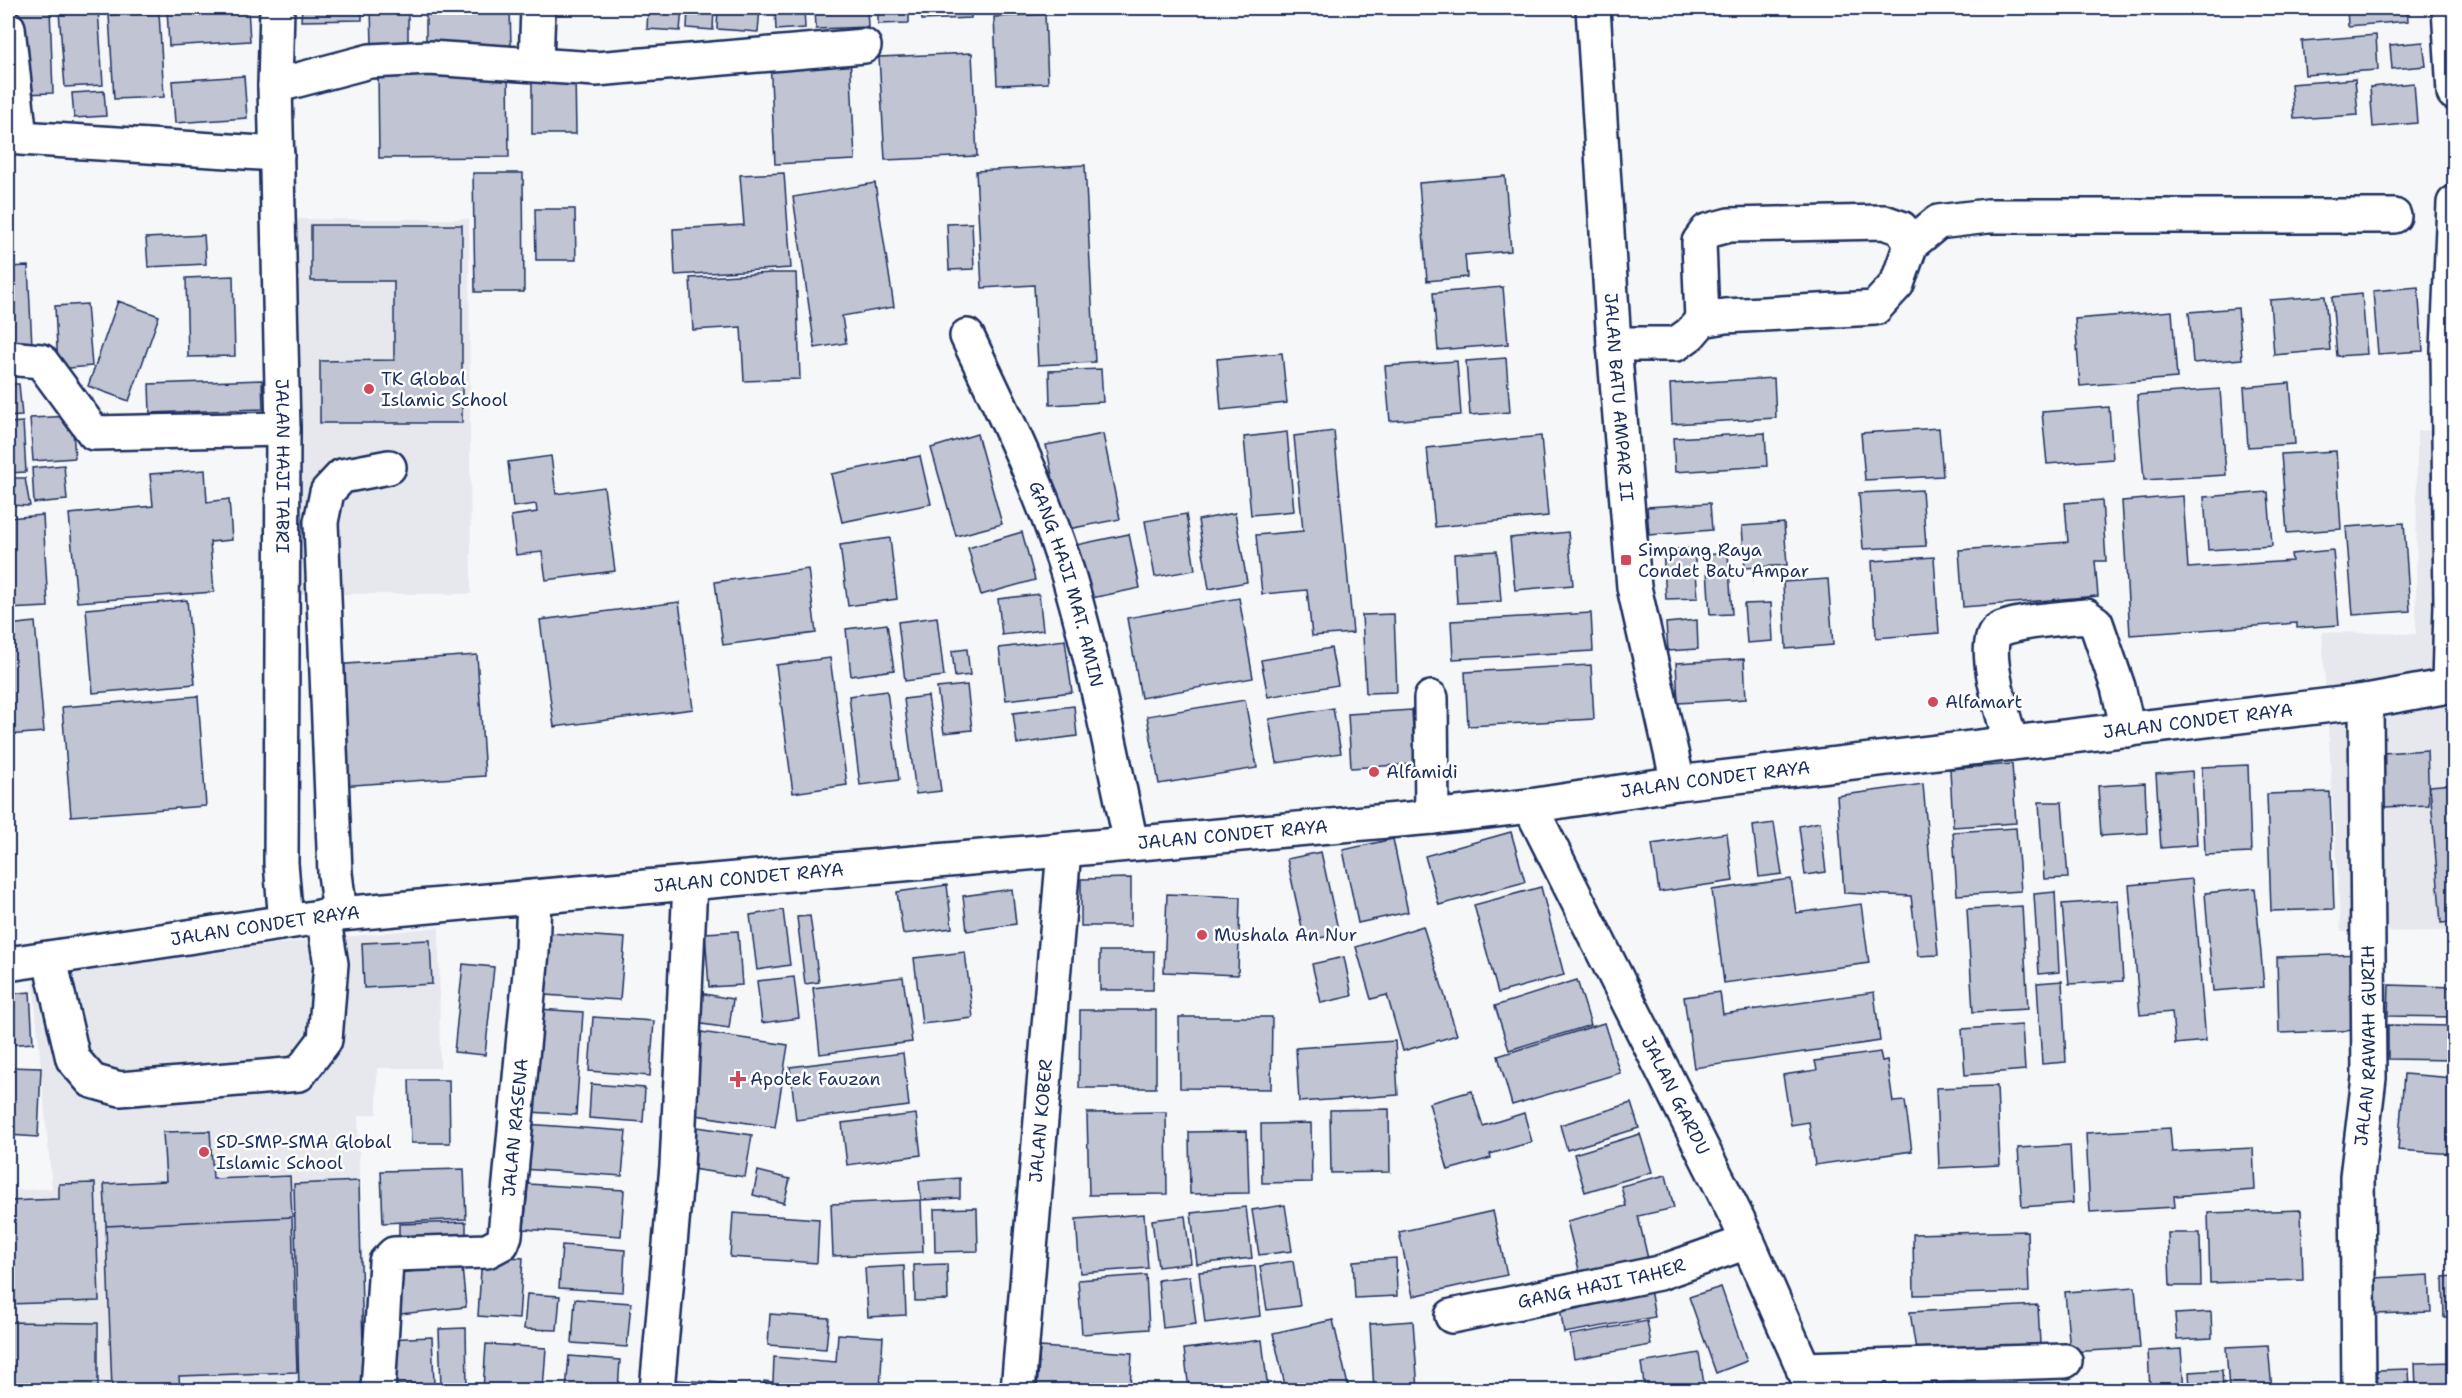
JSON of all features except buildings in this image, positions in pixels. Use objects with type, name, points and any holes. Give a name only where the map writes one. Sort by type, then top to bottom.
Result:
[{"type":"street","name":"JALAN HAJI TABRI","points":[[277,8],[275,86],[283,429],[281,863],[285,922]]},
{"type":"street","points":[[536,64],[538,8]]},
{"type":"street","name":"JALAN BATU AMPAR II","points":[[1593,8],[1614,344],[1634,587],[1678,783]]},
{"type":"street","points":[[2450,8],[2454,93]]},
{"type":"street","points":[[8,28],[20,138],[277,154]]},
{"type":"street","points":[[275,86],[370,61],[429,58],[596,69],[864,46]]},
{"type":"street","points":[[2452,685],[2448,350],[2454,203]]},
{"type":"street","points":[[1614,344],[1676,344],[1690,334],[1702,320],[1725,316],[1875,308],[1897,284],[1911,244],[1938,222],[1988,216],[2394,216]]},
{"type":"street","points":[[1702,320],[1699,242],[1707,231],[1729,225],[1884,222],[1901,228],[1911,244]]},
{"type":"street","name":"GANG HAJI MAT. AMIN","points":[[967,336],[1036,484],[1070,579],[1093,667],[1131,843]]},
{"type":"street","points":[[8,358],[40,361],[94,433],[283,429]]},
{"type":"street","points":[[50,960],[73,1059],[92,1081],[120,1089],[299,1074],[325,1040],[335,873],[321,522],[327,492],[342,476],[389,467]]},
{"type":"street","points":[[2011,743],[1991,655],[1992,640],[1998,631],[2040,621],[2086,616],[2096,623],[2118,687],[2128,730]]},
{"type":"street","name":"JALAN CONDET RAYA","points":[[8,964],[50,960],[332,915],[1432,817],[1530,806],[1678,783],[2366,701],[2452,685]]},
{"type":"street","points":[[1431,698],[1432,817]]},
{"type":"street","name":"JALAN RAWAH GURIH","points":[[2359,1390],[2357,1177],[2369,1078],[2366,701]]},
{"type":"street","name":"JALAN GARDU","points":[[1530,806],[1733,1209],[1808,1380]]},
{"type":"street","name":"JALAN KOBER","points":[[1018,1390],[1064,850]]},
{"type":"street","points":[[657,1390],[676,1166],[690,883]]},
{"type":"street","name":"JALAN RASENA","points":[[378,1390],[384,1267],[390,1257],[394,1254],[487,1251],[502,1243],[505,1235],[532,952],[534,897]]},
{"type":"street","name":"GANG HAJI TAHER","points":[[1452,1316],[1659,1273],[1747,1242]]},
{"type":"street","points":[[1808,1380],[2066,1361]]},
{"type":"shaded area","name":"TK Global Islamic School","points":[[268,219],[469,219],[471,594],[269,594]]},
{"type":"shaded area","points":[[2454,429],[2454,931],[2341,932],[2322,632],[2416,634],[2417,431]]},
{"type":"shaded area","name":"SD-SMP-SMA Global Islamic School","points":[[439,927],[440,1068],[377,1068],[377,1114],[358,1116],[364,1390],[8,1390],[8,1191],[52,1188],[32,970]]},
{"type":"place","name":"TK Global Islamic School","points":[[369,389]]},
{"type":"place","name":"Simpang Raya Condet Batu Ampar","points":[[1626,560]]},
{"type":"place","name":"Alfamart","points":[[1933,702]]},
{"type":"place","name":"Alfamidi","points":[[1374,772]]},
{"type":"place","name":"Mushala An Nur","points":[[1202,935]]},
{"type":"place","name":"Apotek Fauzan","points":[[738,1079]]},
{"type":"place","name":"SD-SMP-SMA Global Islamic School","points":[[204,1152]]}]
